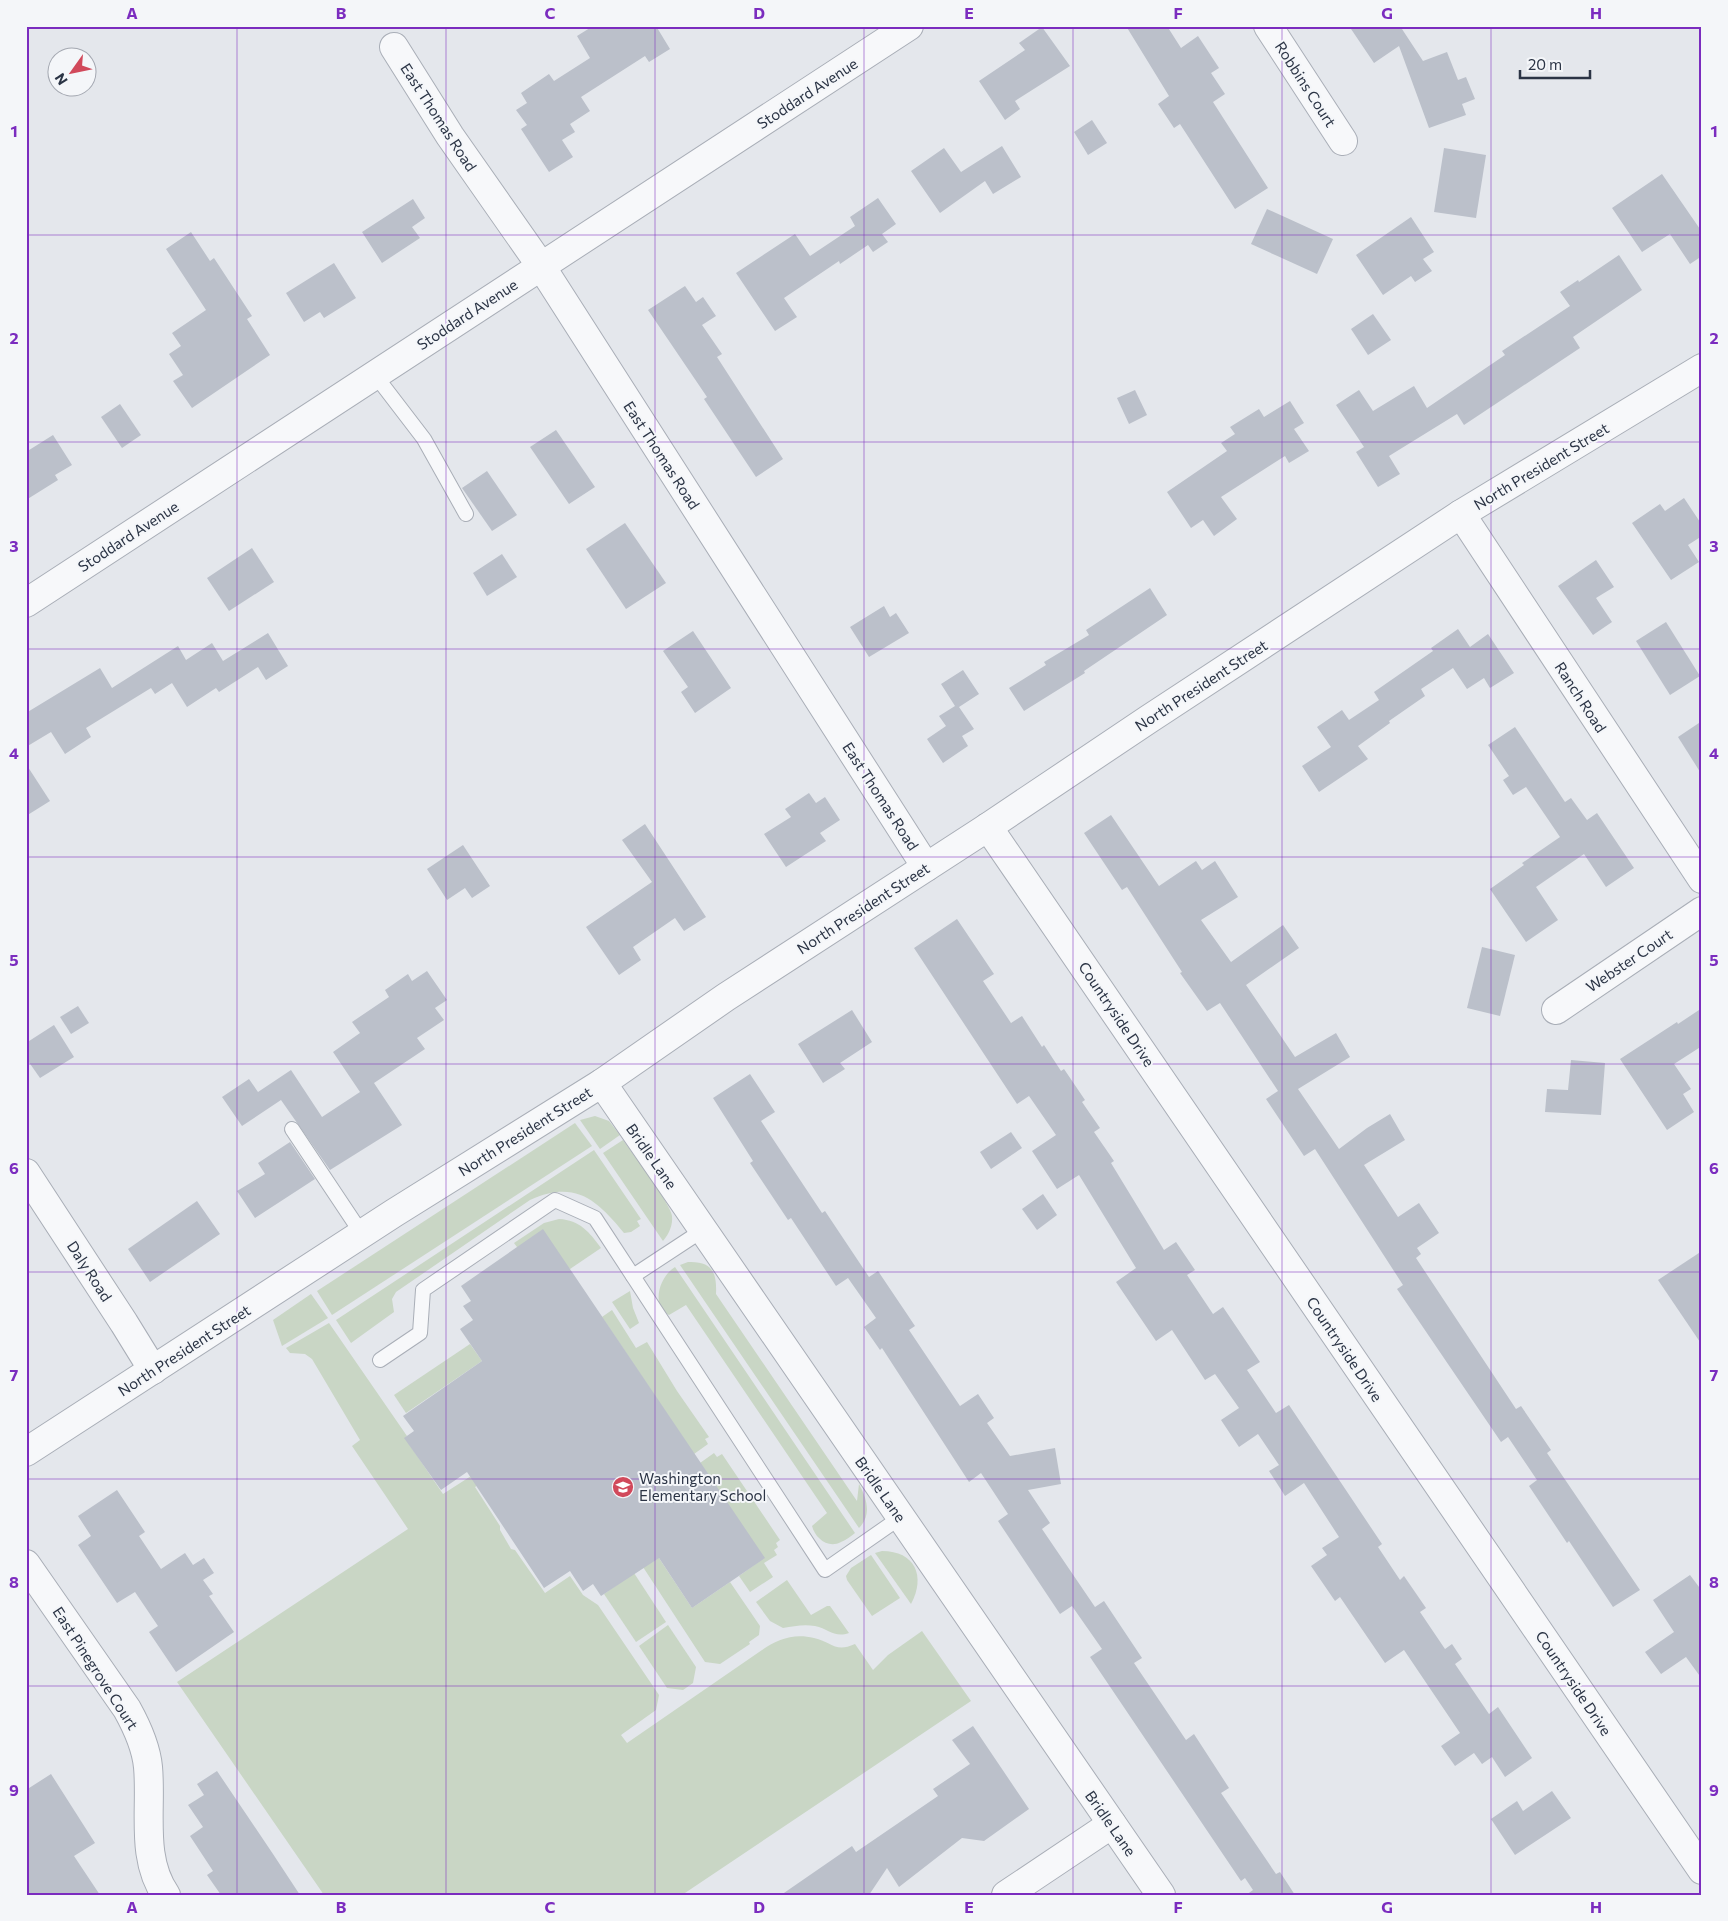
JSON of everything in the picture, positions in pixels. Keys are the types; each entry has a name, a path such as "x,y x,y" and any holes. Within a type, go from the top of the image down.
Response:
{"street":[{"name":"Stoddard Avenue","path":"26,602 908,26"},
{"name":"Robbins Court","path":"1268,26 1343,141"},
{"name":"East Thomas Road","path":"394,47 450,136 541,266 926,867"},
{"name":"North President Street","path":"26,1452 362,1234 602,1083 726,997 988,827 1461,514 1702,368"},
{"name":"Ranch Road","path":"1461,514 1702,879"},
{"name":"Countryside Drive","path":"988,827 1702,1870"},
{"name":"Webster Court","path":"1556,1010 1702,911"},
{"name":"Bridle Lane","path":"602,1083 1161,1895"},
{"name":"Daly Road","path":"26,1173 153,1370"},
{"name":"East Pinegrove Court","path":"26,1564 127,1709 136,1726 143,1744 148,1766 151,1853 157,1877 166,1895"},
{"path":"1006,1895 1112,1824"}],"lane":[{"path":"375,374 424,439 466,514"},
{"path":"292,1129 362,1234"},
{"path":"380,1360 420,1332 423,1290 555,1200 595,1218 825,1570 901,1517"},
{"path":"633,1276 703,1230"}],"green space":[{"path":"595,1116 609,1121 620,1135 600,1149 580,1120"},
{"path":"575,1123 592,1146 332,1315 317,1291"},
{"path":"623,1140 670,1210 672,1216 671,1226 663,1241 603,1153"},
{"path":"594,1150 641,1219 637,1221 640,1226 631,1232 624,1233 594,1202 572,1193 546,1194 530,1200 396,1292 392,1299 394,1312 351,1343 336,1320"},
{"path":"559,1219 578,1224 588,1232 601,1248 570,1269 517,1247 514,1243 544,1223"},
{"path":"688,1262 703,1263 711,1269 714,1274 716,1294 857,1501 859,1484 866,1501 867,1512 866,1518 859,1528 680,1265"},
{"path":"675,1267 855,1533 847,1539 831,1544 823,1541 816,1535 812,1526 827,1513 686,1305 669,1315 663,1310 660,1305 659,1291 665,1277"},
{"path":"630,1291 633,1308 639,1323 630,1329 612,1302"},
{"path":"311,1294 328,1318 282,1346 273,1320"},
{"path":"612,1310 636,1348 647,1342 677,1391 709,1437 705,1439 708,1444 694,1454 602,1317"},
{"path":"329,1323 407,1436 405,1438 443,1494 532,1437 537,1445 475,1487 500,1526 500,1530 511,1549 515,1550 545,1593 570,1576 583,1595 598,1605 659,1695 656,1710 621,1735 627,1743 768,1646 786,1638 800,1636 814,1638 838,1647 855,1644 873,1670 888,1655 922,1631 971,1701 682,1895 324,1895 177,1682 408,1529 352,1446 360,1440 312,1359 305,1354 290,1353 286,1348"},
{"path":"470,1344 482,1361 406,1413 394,1395"},
{"path":"714,1453 717,1457 722,1454 780,1540 776,1543 778,1547 774,1550 777,1555 764,1563 773,1577 750,1592 739,1576 764,1558 700,1463"},
{"path":"643,1534 692,1608 730,1582 760,1626 759,1635 749,1642 750,1644 720,1664 705,1662 628,1544"},
{"path":"882,1551 903,1555 910,1560 914,1567 917,1575 917,1584 911,1604 875,1553"},
{"path":"871,1555 900,1598 872,1616 846,1576 851,1568"},
{"path":"634,1573 666,1622 636,1642 604,1594"},
{"path":"787,1580 811,1615 830,1606 849,1633 835,1634 811,1625 783,1628 770,1621 756,1602"},
{"path":"668,1625 696,1667 693,1683 683,1690 667,1688 639,1646"}],"building":[{"path":"593,26 656,26 670,49 649,62 645,56 581,97 590,111 570,124 575,132 562,140 573,157 549,172 521,129 527,125 516,110 527,103 521,93 549,74 554,81 590,58 577,36"},
{"path":"1126,26 1167,26 1181,48 1198,36 1219,68 1211,73 1225,94 1213,102 1268,188 1235,209 1180,124 1174,128 1158,104 1169,96"},
{"path":"1349,26 1400,26 1423,61 1447,52 1458,80 1466,77 1475,99 1462,104 1466,115 1429,128 1399,46 1374,63"},
{"path":"1042,27 1070,66 1015,101 1020,109 1005,120 979,81 1025,50 1019,43"},
{"path":"1092,120 1107,143 1088,155 1074,132"},
{"path":"1002,146 1021,177 993,194 985,181 940,213 911,171 944,148 961,172"},
{"path":"1444,148 1486,155 1476,218 1434,212"},
{"path":"1662,174 1702,232 1702,256 1690,264 1670,234 1642,252 1612,208"},
{"path":"878,198 896,224 882,234 888,242 873,252 868,245 840,264 839,261 784,298 797,317 775,331 736,273 795,234 810,256 855,226 850,217"},
{"path":"413,199 425,218 412,227 420,238 382,263 362,232"},
{"path":"1267,209 1333,239 1317,274 1251,244"},
{"path":"1411,217 1434,252 1423,259 1432,271 1415,282 1411,276 1383,295 1356,255"},
{"path":"191,232 210,261 214,258 252,316 247,319 270,355 192,408 173,381 183,375 169,354 181,346 172,333 206,310 166,249"},
{"path":"1619,255 1642,290 1573,337 1580,348 1464,425 1457,414 1389,456 1400,474 1378,487 1356,452 1364,447 1336,405 1359,390 1373,411 1414,386 1427,408 1505,355 1502,351 1570,306 1560,292 1578,280 1579,282"},
{"path":"334,263 356,298 324,318 320,312 304,322 286,293"},
{"path":"685,286 696,302 703,297 716,316 702,325 722,354 717,357 783,459 756,477 704,399 707,397 648,310"},
{"path":"1373,314 1391,340 1368,355 1351,329"},
{"path":"1135,390 1147,415 1129,424 1117,398"},
{"path":"1290,401 1304,423 1294,429 1309,451 1289,463 1285,456 1221,497 1237,519 1214,536 1203,520 1191,528 1167,492 1227,451 1221,443 1235,434 1230,427 1259,409 1264,417"},
{"path":"120,404 141,435 122,448 101,417"},
{"path":"556,430 595,487 569,504 530,447"},
{"path":"53,435 72,465 55,475 58,480 26,500 26,452"},
{"path":"487,471 517,515 492,531 462,488"},
{"path":"1684,498 1702,525 1702,536 1688,545 1699,562 1671,580 1632,523 1660,504 1665,511"},
{"path":"625,523 666,583 626,609 586,549"},
{"path":"252,548 274,582 229,611 207,578"},
{"path":"502,554 517,577 487,596 473,573"},
{"path":"1596,560 1614,587 1596,598 1612,622 1593,635 1558,586"},
{"path":"1150,588 1167,615 1084,671 1085,673 1024,711 1009,688 1046,665 1044,662 1089,635 1086,630"},
{"path":"884,606 890,617 896,613 909,633 869,657 850,627"},
{"path":"1666,622 1700,676 1670,695 1636,641"},
{"path":"1458,629 1470,647 1488,634 1514,673 1490,688 1484,678 1467,689 1453,668 1421,689 1425,696 1358,746 1368,759 1319,792 1302,766 1331,747 1317,727 1342,710 1349,720 1379,700 1374,692 1433,651 1431,648"},
{"path":"693,631 731,688 695,713 681,692 688,687 663,651"},
{"path":"268,633 288,666 266,680 258,667 219,692 216,688 187,707 172,683 155,694 151,688 86,728 91,737 65,754 51,732 26,747 26,713 100,668 112,688 178,646 186,660 212,643 223,661"},
{"path":"963,670 979,694 959,707 974,729 962,736 968,746 943,763 927,739 946,726 939,716 955,706 941,684"},
{"path":"1702,721 1702,775 1678,737"},
{"path":"1515,727 1565,802 1571,798 1587,820 1597,813 1634,868 1606,887 1584,854 1536,887 1558,920 1526,942 1490,889 1524,865 1522,863 1560,837 1526,787 1513,795 1503,780 1509,776 1488,745"},
{"path":"26,764 50,801 26,816"},
{"path":"809,793 816,803 825,797 840,820 820,833 826,841 786,867 764,834 791,817 785,809"},
{"path":"1111,815 1159,886 1196,861 1202,870 1215,861 1238,897 1201,920 1231,962 1283,925 1299,948 1246,985 1295,1057 1336,1033 1350,1057 1298,1089 1339,1149 1390,1114 1405,1140 1364,1165 1398,1217 1419,1203 1439,1233 1417,1248 1421,1254 1416,1258 1516,1409 1521,1406 1551,1450 1547,1453 1640,1590 1613,1607 1569,1541 1567,1543 1529,1486 1537,1480 1508,1437 1501,1442 1397,1289 1403,1285 1315,1149 1304,1156 1266,1099 1278,1091 1220,1003 1207,1011 1180,973 1182,972 1127,887 1122,890 1084,833"},
{"path":"645,824 706,917 684,931 675,918 633,947 641,960 619,975 586,927 652,882 622,840"},
{"path":"463,845 490,886 472,898 465,888 447,900 427,869"},
{"path":"957,919 994,974 983,981 1011,1023 1022,1016 1042,1047 1044,1045 1061,1071 1064,1069 1085,1100 1082,1102 1100,1128 1094,1132 1114,1161 1111,1163 1164,1250 1176,1242 1195,1270 1187,1275 1213,1314 1223,1307 1260,1362 1247,1370 1276,1413 1289,1405 1382,1544 1378,1547 1400,1580 1404,1576 1426,1608 1420,1612 1445,1649 1452,1644 1462,1659 1455,1664 1489,1714 1498,1707 1532,1758 1505,1777 1492,1757 1482,1764 1474,1753 1455,1766 1441,1746 1460,1733 1404,1650 1385,1663 1340,1597 1335,1601 1311,1566 1327,1555 1322,1548 1339,1537 1304,1483 1285,1496 1269,1471 1279,1465 1258,1434 1239,1447 1221,1420 1239,1408 1215,1374 1205,1380 1172,1330 1156,1341 1116,1282 1136,1268 1079,1175 1057,1189 1032,1151 1056,1135 1029,1096 1017,1104 914,948"},
{"path":"1482,947 1515,955 1500,1016 1467,1008"},
{"path":"427,971 447,1000 435,1008 444,1020 417,1038 425,1049 374,1083 402,1125 330,1170 281,1100 242,1126 222,1097 249,1079 258,1092 291,1070 322,1117 360,1092 333,1052 360,1033 352,1022 389,997 385,990 408,974 412,981"},
{"path":"78,1006 89,1023 71,1034 60,1017"},
{"path":"1702,1008 1702,1046 1674,1064 1691,1089 1683,1094 1694,1112 1667,1130 1620,1059"},
{"path":"852,1010 872,1042 840,1063 845,1069 823,1083 798,1044"},
{"path":"54,1025 74,1057 40,1078 26,1058 26,1043"},
{"path":"1571,1060 1605,1063 1601,1115 1545,1112 1547,1089 1568,1090"},
{"path":"750,1074 775,1112 761,1121 822,1213 825,1211 869,1277 878,1271 915,1326 909,1330 960,1406 978,1394 994,1418 987,1423 1010,1456 1055,1448 1061,1484 1028,1490 1050,1523 1042,1529 1095,1607 1104,1601 1142,1658 1134,1663 1186,1740 1194,1734 1229,1788 1221,1793 1276,1874 1280,1872 1295,1895 1246,1895 1253,1890 1245,1878 1241,1881 1090,1657 1102,1649 1072,1606 1060,1614 998,1521 1008,1514 981,1473 969,1482 882,1348 880,1350 864,1327 876,1318 848,1278 836,1286 791,1218 788,1220 750,1163 753,1161 713,1098"},
{"path":"1011,1132 1022,1148 991,1169 980,1152"},
{"path":"290,1142 315,1179 255,1218 237,1191 265,1174 258,1163"},
{"path":"1043,1194 1057,1215 1037,1230 1022,1209"},
{"path":"197,1201 220,1234 150,1282 128,1249"},
{"path":"543,1229 765,1558 692,1608 659,1558 601,1596 593,1584 583,1591 570,1571 544,1588 467,1472 441,1490 404,1438 414,1431 403,1416 482,1361 460,1329 473,1320 463,1306 471,1301 461,1286"},
{"path":"1702,1251 1702,1345 1658,1280"},
{"path":"117,1490 145,1532 139,1536 161,1569 185,1553 193,1565 204,1558 214,1573 203,1580 213,1594 209,1596 234,1632 176,1672 149,1632 158,1626 135,1592 117,1603 78,1545 91,1536 78,1516"},
{"path":"1690,1575 1702,1591 1702,1679 1686,1657 1661,1674 1645,1652 1674,1632 1653,1600"},
{"path":"973,1726 1029,1809 984,1841 962,1838 899,1887 887,1868 869,1895 781,1895 852,1846 856,1852 938,1796 933,1789 970,1764 952,1740"},
{"path":"217,1771 300,1895 221,1895 207,1875 213,1871 190,1836 203,1827 188,1805 204,1795 197,1784"},
{"path":"51,1774 95,1843 74,1856 100,1895 26,1895 26,1790"},
{"path":"1552,1791 1571,1818 1515,1855 1491,1819 1517,1801 1523,1811"}],"place":[{"name":"Washington Elementary School","path":"623,1487"}]}
